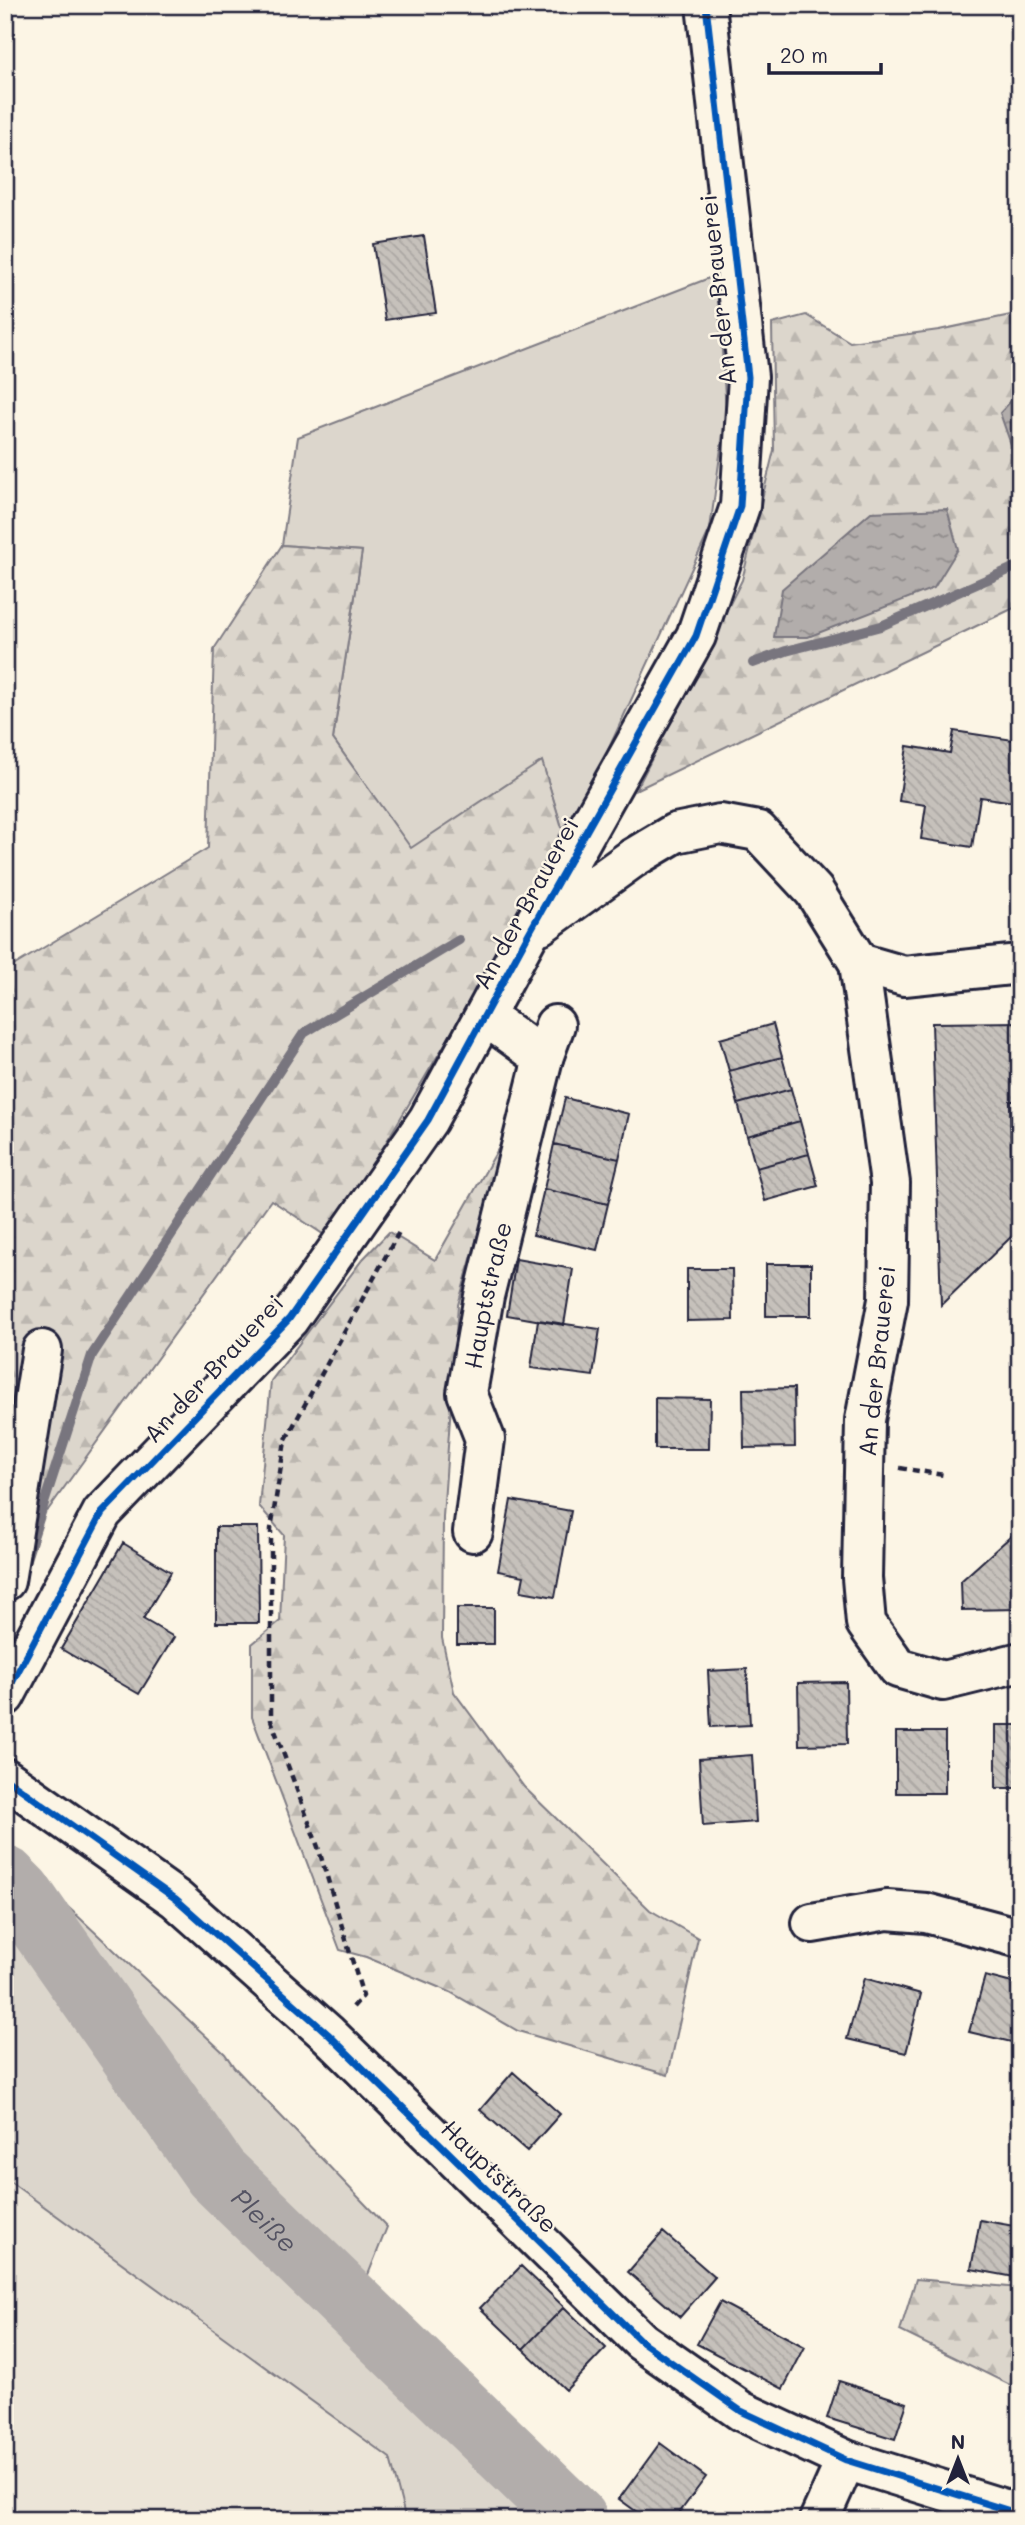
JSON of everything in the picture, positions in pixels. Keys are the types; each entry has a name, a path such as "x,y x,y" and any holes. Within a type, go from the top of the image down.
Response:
{"street":[{"name":"An der Brauerei","path":"5,1696 102,1513 289,1319 428,1120 529,933 696,636 740,506 748,377 706,5"},
{"name":"An der Brauerei","path":"529,933 634,858 675,833 719,824 758,831 814,891 859,962 890,1183 888,1300 865,1420 862,1577 866,1623 898,1668 943,1681 1020,1662"},
{"path":"859,962 904,976 1020,964"},
{"name":"Hauptstraße","path":"473,1532 485,1439 467,1392 484,1296 549,1042 485,1016"},
{"path":"5,1581 42,1350"},
{"name":"Hauptstraße","path":"5,1778 176,1899 328,2034 641,2341 741,2411 846,2460 1020,2514"},
{"path":"812,1923 887,1910 926,1913 1020,1938"},
{"path":"819,2520 846,2460"}],"path":[{"path":"328,2034 363,1996 318,1847 271,1720 271,1529 285,1441 404,1224 393,1170"}],"shaded area":[{"path":"5,2178 390,2458 406,2520 5,2520"}],"green space":[{"path":"717,275 726,411 710,529 566,841 542,762 411,849 333,739 362,551 282,545 298,437"},
{"path":"1020,313 1020,605 636,790 742,580 774,450 772,324 806,315 850,342 939,330"},
{"path":"282,545 362,551 333,739 411,848 542,761 566,841 329,1238 271,1200 48,1510 5,1531 5,971 208,848 214,649"},
{"path":"506,1135 458,1305 443,1517 442,1638 454,1692 524,1787 650,1910 698,1938 668,2075 518,2031 450,1992 366,1957 340,1950 252,1717 252,1644 280,1621 284,1535 259,1506 271,1381 362,1260 389,1232 435,1260"},
{"path":"5,1848 225,2054 234,2067 387,2227 360,2295 571,2520 406,2520 390,2458 5,2178"},
{"path":"916,2279 1020,2288 1020,2390 900,2331"}],"water":[{"path":"1020,391 1020,491 1015,456 1000,413"},
{"path":"947,509 958,549 934,588 808,637 774,637 782,589 871,512"}],"building":[{"path":"424,236 436,313 385,320 373,244"},
{"path":"954,731 1020,741 1020,803 980,797 972,847 921,839 926,805 899,801 907,746 950,753"},
{"path":"1020,1022 1020,1101 1010,1101 1013,1235 941,1305 932,1023"},
{"path":"773,1024 782,1057 729,1071 720,1039"},
{"path":"782,1057 791,1089 738,1104 729,1071"},
{"path":"791,1089 800,1121 747,1136 738,1104"},
{"path":"565,1098 629,1114 619,1159 554,1144"},
{"path":"800,1121 809,1154 756,1168 747,1136"},
{"path":"554,1144 619,1159 608,1204 544,1189"},
{"path":"809,1154 818,1186 765,1201 756,1168"},
{"path":"544,1189 608,1204 597,1250 533,1235"},
{"path":"516,1259 573,1269 564,1325 507,1315"},
{"path":"766,1264 811,1264 811,1316 766,1316"},
{"path":"687,1269 732,1269 733,1320 687,1321"},
{"path":"538,1320 600,1329 593,1376 531,1368"},
{"path":"794,1388 795,1447 744,1448 743,1389"},
{"path":"655,1398 710,1399 709,1449 655,1449"},
{"path":"511,1500 571,1511 555,1597 521,1591 524,1576 498,1571"},
{"path":"216,1527 258,1527 259,1623 216,1623"},
{"path":"1019,1529 1020,1609 962,1610 961,1581"},
{"path":"123,1543 171,1572 143,1619 174,1637 139,1694 61,1649"},
{"path":"457,1608 494,1608 494,1644 457,1644"},
{"path":"747,1669 750,1725 711,1727 708,1671"},
{"path":"846,1682 847,1744 799,1745 798,1683"},
{"path":"996,1725 1020,1725 1020,1788 996,1788"},
{"path":"896,1732 945,1732 945,1793 896,1793"},
{"path":"752,1755 756,1822 703,1826 699,1759"},
{"path":"985,1976 1020,1985 1020,2044 969,2032"},
{"path":"864,1978 921,1994 906,2053 847,2039"},
{"path":"513,2072 560,2114 527,2151 480,2110"},
{"path":"980,2220 1020,2227 1020,2278 971,2269"},
{"path":"663,2232 715,2277 680,2317 628,2272"},
{"path":"521,2266 564,2307 523,2349 480,2308"},
{"path":"720,2302 805,2347 783,2389 697,2344"},
{"path":"564,2307 606,2348 566,2390 523,2349"},
{"path":"839,2381 907,2403 895,2439 827,2418"},
{"path":"660,2443 706,2477 674,2520 648,2520 619,2499"}],"waterway":[{"path":"753,663 786,651 881,626 1020,565"},
{"path":"26,1559 92,1355 304,1033 459,940"},
{"name":"Pleiße","path":"5,1879 19,1893 216,2173 575,2520"}],"cycle path":[{"path":"5,1696 102,1513 289,1319 428,1120 529,933 696,636 740,506 748,377 706,5"},
{"path":"5,1778 176,1899 328,2034 641,2341 741,2411 846,2460 1020,2514"}]}
